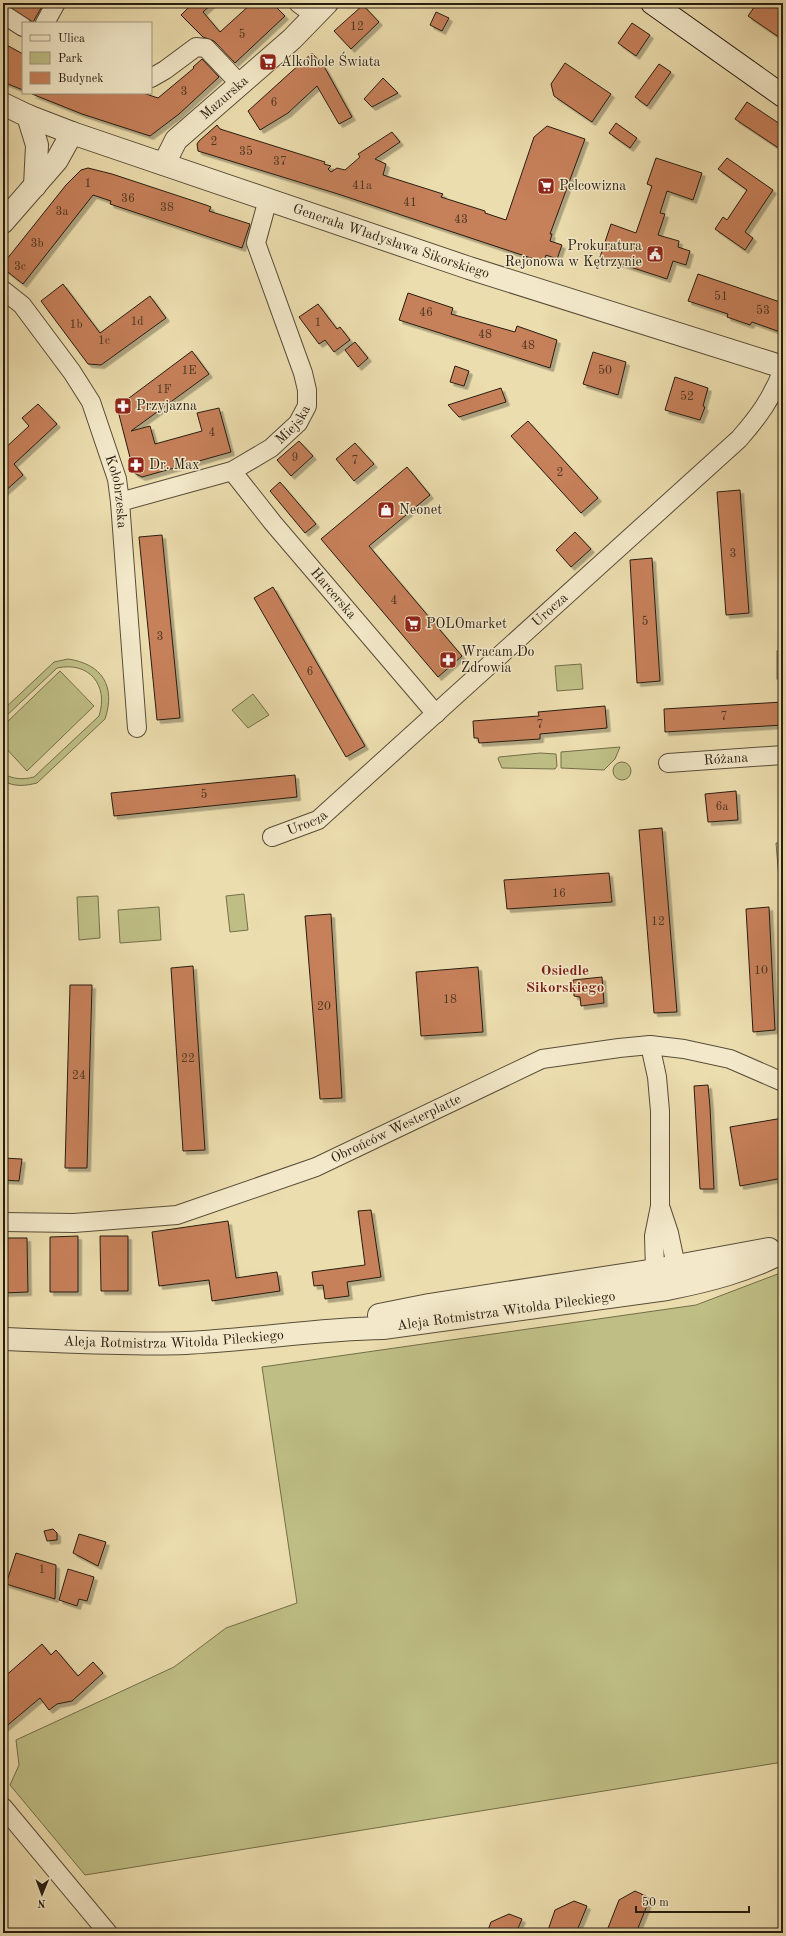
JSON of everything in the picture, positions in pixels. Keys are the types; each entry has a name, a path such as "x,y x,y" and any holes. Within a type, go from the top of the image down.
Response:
{"street":[{"path":"46,22 56,3"},
{"path":"652,3 783,96"},
{"name":"Mazurska","path":"164,164 176,140 292,39 313,7"},
{"path":"3,14 22,26"},
{"path":"152,77 165,70 196,47 206,48 240,84"},
{"name":"Generała Władysława Sikorskiego","path":"3,104 28,116 72,133 480,272 783,369"},
{"path":"28,116 37,145 35,186"},
{"path":"3,222 57,160 72,133"},
{"name":"Miejska","path":"120,502 232,471 271,448 298,423 307,406 307,390 303,373 256,243 268,199"},
{"name":"Kołobrzeska","path":"3,290 22,305 72,372 91,402 104,436 117,479 120,502 137,728"},
{"name":"Urocza","path":"272,837 318,820 739,439 760,416 773,395 783,369"},
{"name":"Harcerska","path":"232,471 272,523 436,714"},
{"name":"Różana","path":"668,763 783,755"},
{"path":"650,1045 657,1077 660,1111 660,1206 654,1236 655,1270 667,1289"},
{"name":"Obrońców Westerplatte","path":"3,1222 74,1223 177,1214 316,1167 542,1059 650,1045 708,1053 751,1067 783,1082"},
{"path":"660,1206 669,1233 676,1266 667,1289"},
{"name":"Aleja Rotmistrza Witolda Pileckiego","path":"344,1328 381,1315 430,1305 655,1270 761,1250 783,1248"},
{"name":"Aleja Rotmistrza Witolda Pileckiego","path":"3,1339 125,1344 186,1343 264,1338 344,1328 383,1328 667,1289 705,1281 766,1261 783,1252"},
{"path":"3,1807 108,1933"}],"green space":[{"path":"777,651 783,651 783,679 777,679"},
{"path":"68,659 90,666 98,671 103,678 109,696 105,719 37,783 20,785 3,781 3,774 18,778 34,777 99,716 101,694 99,685 87,672 78,668 68,667 57,668 3,719 3,710 54,662"},
{"path":"581,664 583,689 557,691 555,666"},
{"path":"60,671 94,706 27,771 3,745 3,726"},
{"path":"253,694 269,715 248,728 232,710"},
{"path":"620,747 615,759 604,770 561,768 561,752"},
{"path":"540,753 556,754 557,766 555,769 502,768 498,759 499,757"},
{"path":"622,762 628,765 631,771 628,777 622,780 616,777 613,771 616,765"},
{"path":"776,843 783,843 783,879 779,879"},
{"path":"244,894 248,930 230,932 226,896"},
{"path":"98,896 100,938 79,940 77,897"},
{"path":"159,907 161,940 120,943 118,910"},
{"path":"783,1272 783,1762 85,1875 10,1785 19,1765 16,1740 174,1667 226,1628 297,1603 262,1367 696,1305"}],"building":[{"path":"3,3 44,3 33,22"},
{"path":"193,3 213,3 203,12 220,32 252,3 272,3 285,16 235,63 214,41 203,37 181,15"},
{"path":"757,3 777,3 783,7 783,40 748,16"},
{"path":"363,5 379,22 351,49 334,31"},
{"path":"436,12 449,18 442,31 430,25"},
{"path":"632,23 650,35 636,56 618,43"},
{"path":"3,43 22,53 22,90 3,82"},
{"path":"312,53 325,68 352,117 339,124 317,86 288,113 260,130 248,111"},
{"path":"202,59 219,77 179,114 150,136 82,114 32,94 146,94 158,98 194,68 193,67"},
{"path":"565,63 611,94 592,122 554,96 551,84"},
{"path":"659,64 671,72 647,106 635,97"},
{"path":"383,78 398,93 372,107 364,99"},
{"path":"747,102 783,126 783,151 735,119"},
{"path":"616,123 637,138 630,148 609,133"},
{"path":"217,125 220,129 325,162 324,164 331,166 328,169 331,172 337,168 345,170 360,157 358,154 392,132 400,142 375,159 386,164 383,175 443,194 441,197 485,211 485,213 506,220 534,137 547,126 585,139 550,234 552,234 550,241 562,245 557,259 546,255 543,262 338,194 198,151 197,144 199,141"},
{"path":"656,158 702,173 693,200 667,191 660,213 665,214 658,235 679,241 678,247 690,251 686,265 673,261 667,279 600,257 611,224 636,233 652,186 647,184"},
{"path":"727,158 773,190 745,232 753,238 745,250 715,229 723,217 727,220 747,190 718,169"},
{"path":"88,168 112,174 206,205 211,207 209,211 250,224 242,248 110,204 111,201 93,195 23,284 4,269 3,264 66,185 81,170"},
{"path":"698,274 783,303 783,333 752,322 750,325 727,317 728,314 688,301"},
{"path":"63,284 100,333 150,296 166,318 101,365 88,364 41,301"},
{"path":"408,293 453,308 451,314 515,332 517,326 557,340 550,368 399,320"},
{"path":"318,304 337,329 340,327 350,340 334,352 325,340 319,344 299,317"},
{"path":"355,342 368,358 358,367 345,350"},
{"path":"192,351 209,374 131,431 150,426 155,444 202,431 197,413 219,408 231,452 142,477 134,473 117,407"},
{"path":"593,352 626,362 618,395 583,384"},
{"path":"455,366 469,371 464,386 450,382"},
{"path":"675,377 708,388 703,406 705,407 700,420 665,410"},
{"path":"501,388 506,402 459,417 448,405"},
{"path":"38,404 57,424 14,464 23,475 3,493 3,450 29,426 22,418"},
{"path":"528,421 598,498 581,513 511,436"},
{"path":"299,441 313,456 291,476 277,460"},
{"path":"355,443 374,464 354,481 336,459"},
{"path":"407,467 430,495 369,546 462,656 438,677 321,539"},
{"path":"280,482 316,524 305,533 270,491"},
{"path":"740,490 749,613 726,615 717,492"},
{"path":"575,532 591,549 571,567 556,550"},
{"path":"162,535 180,718 157,720 139,537"},
{"path":"652,558 660,681 637,683 630,560"},
{"path":"273,587 365,746 346,757 254,598"},
{"path":"783,702 783,725 665,732 664,709"},
{"path":"605,706 607,728 540,734 540,739 479,743 478,738 474,738 473,721 539,716 538,712"},
{"path":"295,775 297,797 114,816 111,793"},
{"path":"736,791 738,820 708,822 705,794"},
{"path":"662,828 677,1012 654,1013 639,830"},
{"path":"609,873 612,902 507,909 504,880"},
{"path":"769,907 775,1030 753,1032 746,909"},
{"path":"331,914 342,1098 320,1099 305,916"},
{"path":"193,966 205,1150 183,1151 171,968"},
{"path":"478,967 483,1032 421,1036 416,972"},
{"path":"602,977 604,1003 581,1006 580,997 574,996 573,980"},
{"path":"70,985 92,985 87,1168 65,1168"},
{"path":"708,1085 714,1189 700,1189 694,1086"},
{"path":"783,1118 783,1178 740,1186 730,1127"},
{"path":"3,1158 22,1159 19,1181 3,1180"},
{"path":"371,1210 381,1277 347,1282 349,1296 325,1299 323,1285 314,1286 312,1272 365,1265 358,1211"},
{"path":"228,1221 236,1278 277,1272 280,1291 212,1301 209,1280 159,1286 152,1232"},
{"path":"78,1236 78,1292 50,1292 50,1237"},
{"path":"100,1236 128,1236 128,1291 101,1291"},
{"path":"3,1238 27,1238 28,1292 3,1293"},
{"path":"53,1529 57,1533 57,1540 47,1541 44,1531"},
{"path":"79,1534 106,1542 98,1566 73,1553"},
{"path":"16,1553 56,1565 55,1599 6,1584"},
{"path":"68,1569 94,1577 87,1601 79,1599 77,1606 59,1600"},
{"path":"42,1644 51,1655 56,1650 78,1676 93,1662 103,1673 72,1701 57,1704 49,1710 40,1698 3,1729 3,1678"},
{"path":"635,1891 650,1898 636,1933 606,1933 619,1900"},
{"path":"574,1901 587,1906 576,1933 547,1933 555,1910"},
{"path":"509,1914 522,1919 516,1933 487,1933 491,1922"}],"place":[{"name":"Alkohole Świata","path":"268,62"},
{"name":"Pelcowizna","path":"546,186"},
{"name":"Prokuratura Rejonowa w Kętrzynie","path":"655,254"},
{"name":"Przyjazna","path":"123,406"},
{"name":"Dr. Max","path":"136,465"},
{"name":"Neonet","path":"386,510"},
{"name":"POLOmarket","path":"413,624"},
{"name":"Wracam Do Zdrowia","path":"448,660"}],"district":[{"name":"Osiedle Sikorskiego","path":"565,980"}]}
